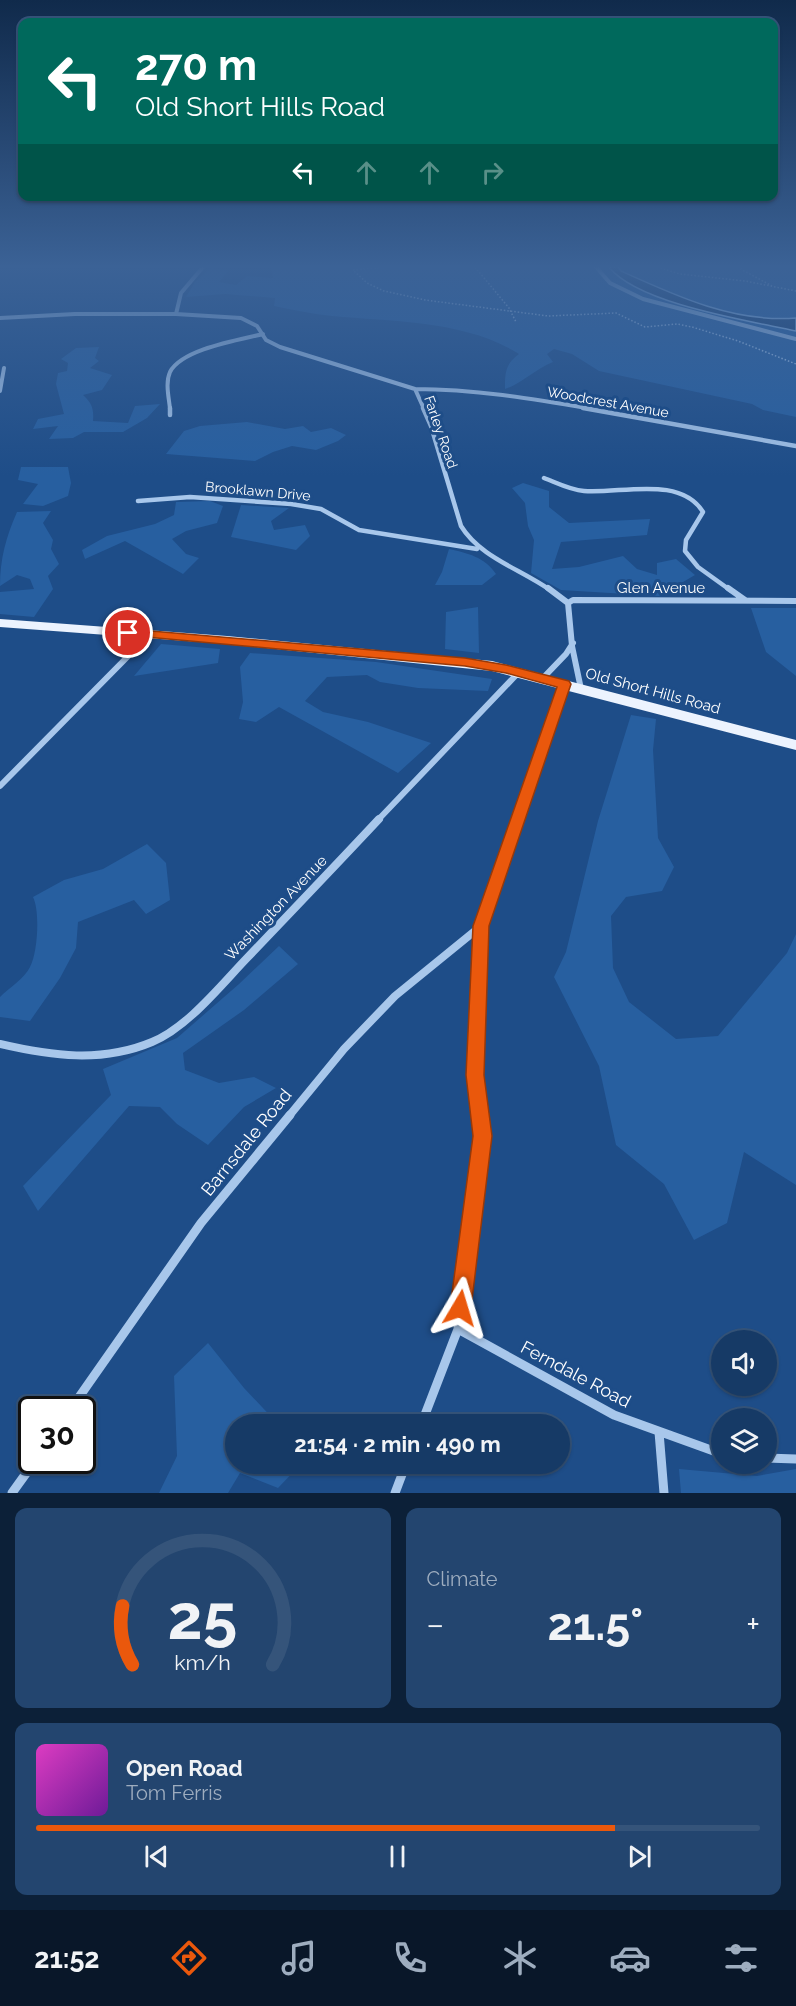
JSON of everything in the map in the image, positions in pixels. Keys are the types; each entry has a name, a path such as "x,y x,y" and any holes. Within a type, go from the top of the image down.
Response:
{"main road":[{"name":"Old Short Hills Road","path":"0,623 465,662 543,678 796,745"}],"street":[{"path":"170,415 170,373 176,365 196,353 249,337"},
{"name":"Farley Road","path":"265,337 280,347 415,389 431,426 461,526 467,538 477,549"},
{"path":"0,391 4,368"},
{"name":"Woodcrest Avenue","path":"415,389 450,389 523,397 796,446"},
{"path":"544,478 581,491 662,489 698,502 703,512 684,544 685,553 702,570 746,600"},
{"name":"Brooklawn Drive","path":"138,501 190,497 299,505 321,509 359,530 477,549"},
{"path":"477,549 517,568 568,603 567,613 575,667 582,689"},
{"name":"Glen Avenue","path":"568,603 580,599 796,601"},
{"path":"0,786 150,634"},
{"path":"543,678 566,654 573,643"},
{"name":"Washington Avenue","path":"0,1044 43,1055 107,1056 154,1041 204,1003 519,672"},
{"path":"425,1414 458,1329 483,1136 475,1075 481,926 565,684"},
{"name":"Barnsdale Road","path":"80,1396 201,1223 344,1049 395,996 481,926"},
{"name":"Ferndale Road","path":"458,1329 614,1415 711,1450"},
{"path":"659,1432 664,1493"},
{"path":"777,1458 796,1459"},
{"path":"12,1493 26,1474"},
{"path":"395,1493 402,1474"}],"path":[{"path":"723,337 796,364"}],"shaded area":[{"path":"481,337 796,337 796,417 763,410 752,404 599,371 572,354 554,349 547,354 553,362 505,389 507,369 511,361 519,354"},
{"path":"99,347 95,358 99,361 90,368 112,375 102,390 83,395 92,406 93,421 128,423 135,406 160,404 147,418 123,432 84,432 73,438 49,439 58,426 33,429 38,419 64,414 56,384 58,373 67,371 68,363 61,359 76,348"},
{"path":"247,422 285,429 303,426 311,432 331,428 346,435 316,450 292,446 255,461 166,454 184,431 200,426"},
{"path":"21,467 68,467 71,483 68,496 43,506 23,504 38,484 18,480"},
{"path":"523,483 549,491 549,507 569,523 650,519 647,535 561,542 552,569 579,567 623,556 637,569 657,575 657,563 676,559 695,575 659,596 561,590 531,573 534,540 528,526 525,503 512,488"},
{"path":"210,501 223,506 217,523 186,531 172,539 186,554 199,558 183,574 125,541 85,559 82,550 107,536 155,524 174,515 176,502"},
{"path":"241,505 289,508 271,521 274,530 305,525 310,536 296,550 231,537"},
{"path":"51,511 43,523 53,540 51,549 59,564 48,576 53,589 34,617 0,614 0,592 34,589 30,579 17,575 0,586 4,548 17,512"},
{"path":"449,549 469,554 487,563 496,574 482,585 435,585 442,572"},
{"path":"478,607 479,653 445,649 446,612"},
{"path":"751,608 796,608 796,676 766,652"},
{"path":"161,644 220,649 218,663 134,676"},
{"path":"250,653 376,662 492,679 488,691 418,688 380,682 367,675 327,677 305,701 323,712 368,722 431,743 398,773 279,707 256,722 239,719 243,702 240,667"},
{"path":"631,715 656,719 653,750 658,838 674,867 662,891 626,897 611,916 613,968 629,1002 676,1039 718,1036 787,953 796,934 796,1185 744,1152 727,1223 694,1240 664,1184 616,1145 599,1066 554,977 566,952 598,821"},
{"path":"147,844 166,863 170,900 146,914 134,900 78,922 76,948 60,978 30,1021 0,1017 0,997 24,975 33,960 37,912 33,897 64,880 103,869"},
{"path":"279,946 298,964 244,1010 183,1053 185,1070 219,1083 254,1077 276,1088 244,1107 208,1145 177,1124 160,1107 129,1106 38,1211 23,1186 111,1095 103,1069 177,1038"},
{"path":"208,1343 244,1388 269,1414 225,1414 225,1474 239,1474 228,1493 159,1493 177,1456 174,1376"},
{"path":"679,1469 711,1472 711,1474 757,1476 796,1469 796,1493 681,1493"},
{"path":"243,1474 291,1474 278,1488"}],"route":[{"path":"128,633 465,662 506,669 565,684 481,926 475,1075 483,1136 460,1308"}]}
